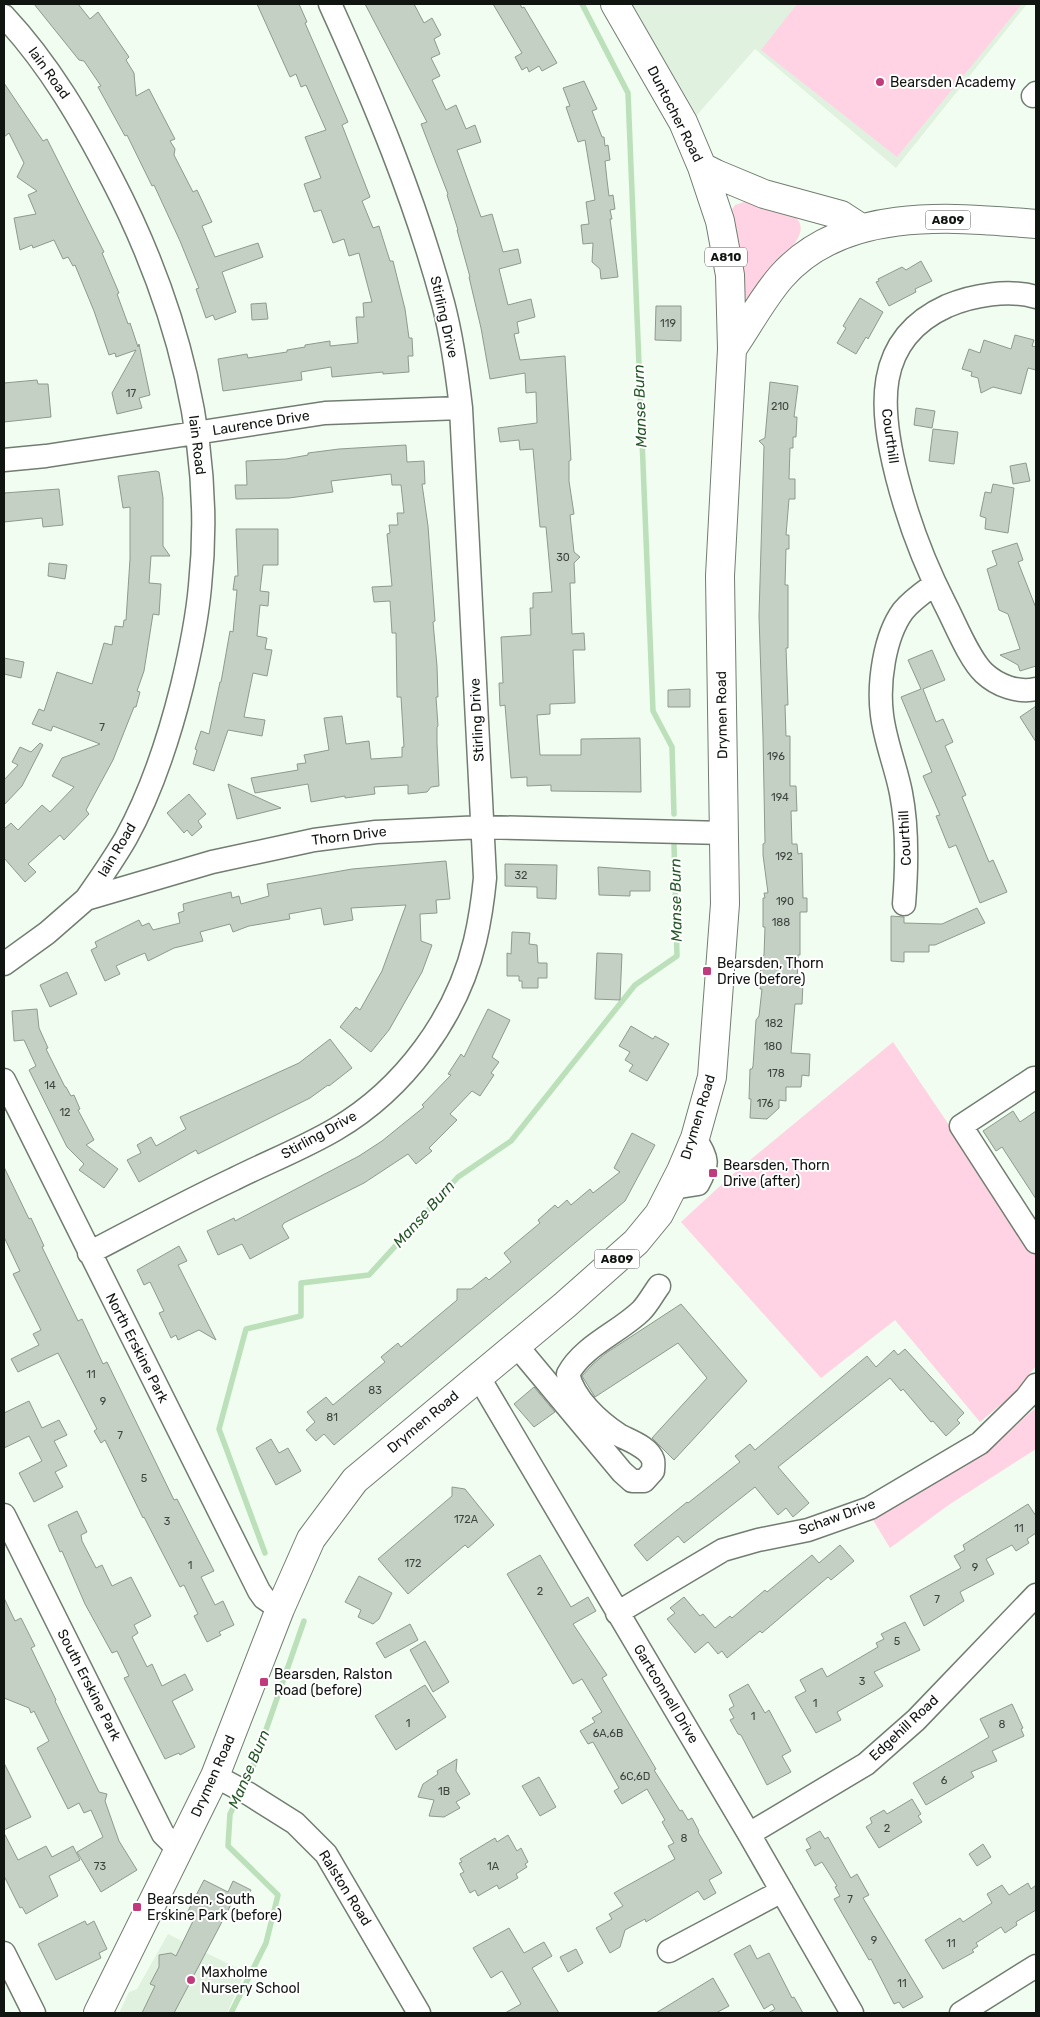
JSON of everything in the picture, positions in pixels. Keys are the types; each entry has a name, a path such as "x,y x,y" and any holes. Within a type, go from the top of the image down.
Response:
{"main road":[{"name":"Duntocher Road","path":"615,4 682,122 702,167 720,221 730,275 732,350"},
{"path":"702,167 764,194 841,215 861,228"},
{"name":"A809","path":"732,350 786,271 818,247 843,234 861,228 892,223 968,219 1036,224"},
{"name":"Drymen Road","path":"98,2013 180,1849 231,1784 280,1609 311,1539 354,1480 565,1305 636,1242 659,1214 673,1188 695,1138 712,1077 725,904 720,576 732,350"}],"street":[{"name":"Stirling Drive","path":"89,1253 337,1129 379,1098 400,1078 446,1014 464,976 475,942 485,878 461,408 456,368 444,304 428,250 383,125 330,4"},
{"name":"Iain Road","path":"4,16 37,55 68,99 126,204 167,305 181,351 197,433 202,482 203,531 200,586 192,642 167,740 142,805 126,839 86,899"},
{"name":"Courthill","path":"1036,297 1000,294 974,297 934,312 906,338 893,358 886,384 884,412 889,445 915,541 968,649 982,672 997,684 1014,689 1036,689"},
{"name":"Laurence Drive","path":"4,460 46,456 281,418 325,413 461,408"},
{"name":"Courthill","path":"904,904 907,866 905,818 901,792 882,715 881,676 889,642 902,612 914,599 935,584"},
{"name":"Thorn Drive","path":"4,964 47,933 86,899 212,862 314,840 376,832 483,828 724,833"},
{"path":"1034,1078 961,1126 1036,1242"},
{"name":"North Erskine Park","path":"4,1080 259,1591 264,1598 280,1609"},
{"path":"516,1345 622,1472 632,1481 644,1481 653,1471 652,1459 645,1449 618,1434 596,1417 583,1403 570,1383 568,1374 572,1365 641,1311 659,1286"},
{"name":"Gartconnell Drive","path":"478,1376 749,1834 852,2013"},
{"name":"Schaw Drive","path":"617,1612 723,1550 758,1540 808,1530 870,1508 980,1443 1026,1398 1036,1385"},
{"name":"South Erskine Park","path":"4,1515 163,1834 172,1844 180,1849"},
{"name":"Edgehill Road","path":"749,1834 866,1764 916,1720 1036,1595"},
{"name":"Ralston Road","path":"231,1784 295,1823 326,1854 419,2013"},
{"path":"669,1951 782,1891"},
{"path":"4,1953 34,2013"},
{"path":"961,2013 1034,1973"}],"shaded area":[{"name":"Bearsden Academy","path":"631,4 1027,4 896,168 755,49 697,115"},
{"name":"Bearsden Academy","path":"797,4 1022,4 897,157 761,50"},
{"path":"747,201 777,208 792,214 799,221 801,228 796,242 773,267 750,298 747,299 742,295 729,214 735,205"},
{"path":"893,1042 1036,1254 1036,1366 1012,1395 980,1422 895,1320 821,1378 681,1222 732,1175"},
{"path":"1036,1408 1036,1449 950,1504 890,1548 873,1520 995,1442"},
{"name":"Maxholme Nursery School","path":"168,1934 245,1972 227,2013 119,2013 129,1992 137,1989"}],"building":[{"path":"34,4 78,4 90,19 98,12 129,57 126,60 134,73 136,96 149,89 175,139 170,141 175,149 174,155 193,192 197,190 212,222 202,226 215,257 258,243 263,257 222,272 236,312 215,320 213,315 206,318 196,289 199,288 180,241 154,185 152,186 127,135 125,136 98,87 101,86 84,61 79,60"},
{"path":"257,4 299,4 307,22 305,23 348,122 342,125 370,197 362,201 373,228 379,226 390,261 393,261 405,309 409,338 412,338 413,356 408,356 409,372 383,374 383,372 332,377 331,367 301,372 302,380 223,391 218,359 247,354 248,358 287,352 287,350 305,347 305,345 330,341 330,346 358,343 356,317 364,317 363,303 372,302 359,253 349,256 344,239 333,243 321,210 314,212 304,184 321,178 305,137 326,130 306,85 301,87 296,74 290,77"},
{"path":"365,4 414,4 424,23 432,18 441,35 434,39 440,54 431,58 440,76 432,80 446,110 456,105 466,129 475,125 481,142 457,150 481,217 492,214 503,252 518,249 521,263 499,269 508,305 531,299 535,317 517,322 519,333 514,334 520,360 565,356 571,460 569,461 569,481 574,514 570,515 574,552 580,557 574,563 575,583 570,583 572,634 584,633 585,650 573,650 575,703 550,704 550,714 537,715 540,755 581,755 581,739 640,738 641,792 551,791 551,785 527,786 527,777 511,778 505,705 500,706 499,683 503,683 501,637 531,635 530,608 533,608 533,593 552,592 546,527 540,527 533,449 520,450 519,440 500,442 498,428 537,423 536,392 526,393 525,373 490,379 481,328 458,230 448,194 421,124 427,122"},
{"path":"493,4 520,4 522,8 524,7 557,63 542,71 539,66 529,72 527,67 522,70 515,57 522,53"},
{"path":"584,81 597,109 592,111 602,137 604,137 605,146 608,145 610,160 605,161 609,196 613,195 615,209 610,210 612,219 610,219 618,277 601,279 600,269 592,262 593,243 583,244 581,225 589,224 586,202 595,200 585,140 578,142 566,107 570,106 563,88"},
{"path":"4,83 43,141 47,139 104,252 102,253 119,293 117,294 128,324 130,323 138,347 139,344 150,395 139,398 142,408 117,414 112,393 136,350 116,357 115,353 109,355 94,311 75,265 73,266 68,257 63,259 54,240 33,248 32,245 20,250 14,218 36,214 28,195 37,191 17,177 24,163 9,133 4,137"},
{"path":"921,261 932,281 915,289 916,292 889,306 876,282 879,281 878,279 902,267 906,270"},
{"path":"860,298 883,312 868,339 866,337 856,354 837,343 846,328 843,326"},
{"path":"266,303 268,319 252,320 251,304"},
{"path":"656,306 681,306 681,341 655,340"},
{"path":"1015,335 1034,340 1032,346 1036,347 1036,370 1028,368 1021,394 993,387 981,393 978,378 971,376 972,372 962,369 969,349 980,353 984,340 1011,349"},
{"path":"37,380 38,384 48,384 51,417 4,422 4,383"},
{"path":"770,382 798,386 794,417 797,417 796,437 793,437 793,448 790,448 789,479 795,479 795,499 789,499 786,535 789,535 789,549 786,549 785,585 788,585 788,648 786,648 788,705 785,705 786,736 790,736 790,786 796,786 797,811 791,811 792,844 797,844 798,854 802,853 803,898 807,898 807,912 800,912 800,955 798,955 797,982 803,982 802,1004 795,1004 791,1053 810,1054 809,1076 802,1075 801,1087 786,1087 786,1101 779,1100 779,1108 767,1119 750,1118 751,1099 749,1099 750,1069 753,1066 756,1020 759,1016 762,989 760,989 761,959 764,955 765,927 763,927 763,898 765,898 764,893 768,893 763,855 763,844 765,843 759,616 764,446 759,441 765,438"},
{"path":"916,408 935,411 932,428 914,425"},
{"path":"933,429 958,432 954,464 929,461"},
{"path":"406,445 407,462 424,461 425,484 422,484 428,526 435,621 433,622 437,666 438,697 436,697 439,786 431,787 427,792 408,794 408,785 374,787 375,794 345,798 345,796 311,802 308,784 255,793 251,778 298,770 297,764 306,763 304,755 329,750 324,718 342,716 346,744 369,741 371,759 402,757 402,747 404,747 401,697 397,697 396,633 392,633 390,601 374,602 372,587 392,586 387,534 390,533 389,525 398,525 397,513 404,513 401,485 392,485 391,474 331,481 333,492 289,498 236,499 235,485 247,485 246,461 286,459 308,455 308,453 339,449"},
{"path":"1026,463 1030,481 1013,484 1010,466"},
{"path":"159,472 163,498 163,546 170,556 151,556 149,583 161,584 159,615 153,614 144,671 137,691 140,692 136,707 134,707 113,760 86,810 89,814 64,840 60,835 28,864 36,872 25,882 4,858 4,829 11,823 18,830 42,805 50,812 74,787 52,776 62,758 100,744 53,726 51,731 32,724 39,709 44,711 57,672 92,684 104,643 112,645 115,626 123,627 124,620 126,620 130,559 130,507 123,508 118,476"},
{"path":"993,484 1014,488 1008,533 985,529 986,518 980,516 985,492 991,493"},
{"path":"59,489 63,525 43,527 42,518 4,522 4,493"},
{"path":"236,529 278,529 278,565 263,565 260,591 269,592 268,606 260,605 257,636 267,638 265,649 272,650 267,676 253,673 244,717 265,720 262,736 228,730 214,771 193,764 197,750 195,749 201,731 209,734 230,631 233,632 237,590 233,590 235,576 238,576"},
{"path":"1017,543 1023,560 1018,562 1036,608 1036,666 1020,671 1018,665 1000,655 1020,649 1008,614 999,610 987,569 997,565 992,551"},
{"path":"49,563 67,565 65,579 48,576"},
{"path":"932,650 945,680 923,689 936,722 943,719 953,742 945,746 966,795 962,797 989,862 993,860 1007,892 980,903 956,845 949,848 936,816 940,815 923,776 932,772 901,697 921,689 908,660"},
{"path":"4,658 24,662 21,678 4,674"},
{"path":"690,689 690,707 668,707 668,690"},
{"path":"1036,706 1036,742 1020,717"},
{"path":"40,743 43,745 22,786 4,805 4,780 18,765 12,762 20,747 31,752"},
{"path":"228,784 281,808 237,819"},
{"path":"189,794 206,814 198,821 202,827 192,836 187,830 184,833 167,813"},
{"path":"446,861 450,899 436,900 437,913 420,914 421,941 432,945 422,972 389,1030 371,1052 340,1027 356,1007 360,1010 382,971 406,905 351,908 353,920 324,925 321,908 289,914 290,919 249,926 233,932 230,924 200,932 203,941 174,948 148,961 145,953 131,959 116,966 120,974 105,981 91,950 97,947 95,942 139,920 142,926 149,923 153,930 180,923 178,913 184,911 183,904 198,900 231,892 232,898 239,896 241,904 269,896 267,884 352,869"},
{"path":"505,864 557,865 556,899 537,898 537,887 505,886"},
{"path":"598,867 650,871 650,891 630,891 630,896 599,895"},
{"path":"977,908 985,923 935,945 929,945 929,952 904,952 904,962 891,961 891,916 904,917 904,923 942,924"},
{"path":"512,932 530,933 529,944 537,945 538,963 547,963 547,978 538,978 538,988 522,988 522,981 519,981 519,976 507,976 507,953 511,954"},
{"path":"597,953 622,954 620,1000 595,999"},
{"path":"67,972 77,994 50,1007 40,985"},
{"path":"37,1009 39,1028 48,1048 46,1049 65,1087 71,1096 74,1095 80,1109 78,1110 94,1140 86,1145 118,1169 104,1188 79,1170 84,1164 67,1147 29,1070 36,1066 24,1040 14,1041 12,1011"},
{"path":"488,1009 510,1020 492,1057 499,1062 491,1073 494,1075 480,1096 472,1091 450,1114 457,1120 429,1148 432,1151 416,1164 408,1154 364,1183 284,1223 282,1226 289,1238 250,1259 242,1244 218,1255 207,1231 234,1218 235,1221 359,1156 382,1141 424,1107 422,1105 451,1075 448,1074 461,1054 464,1057"},
{"path":"631,1026 653,1039 655,1036 669,1044 647,1081 629,1071 633,1065 625,1060 630,1052 619,1046"},
{"path":"330,1039 352,1068 329,1086 310,1098 198,1154 196,1150 139,1182 127,1160 141,1153 137,1145 151,1137 156,1146 186,1129 180,1117 299,1063"},
{"path":"1013,1111 1020,1122 1036,1111 1036,1199 1002,1147 996,1151 983,1131"},
{"path":"632,1133 655,1145 625,1201 334,1445 324,1434 316,1441 306,1430 315,1422 307,1412 326,1397 333,1405 385,1362 381,1357 398,1343 401,1347 457,1300 457,1289 471,1289 486,1277 489,1280 511,1262 504,1253 540,1223 538,1220 555,1205 558,1208 567,1200 571,1205 590,1189 593,1193 620,1172 614,1168"},
{"path":"4,1167 29,1219 31,1218 44,1246 42,1247 78,1321 82,1319 103,1364 107,1362 174,1500 177,1499 214,1571 201,1577 215,1605 223,1601 234,1625 219,1632 221,1635 207,1642 194,1616 198,1614 184,1585 180,1587 143,1518 105,1440 101,1443 94,1431 97,1429 58,1353 18,1372 11,1359 39,1345 33,1334 41,1330 13,1274 20,1271 4,1237"},
{"path":"179,1246 187,1261 178,1265 216,1340 199,1330 178,1340 176,1335 171,1338 159,1313 164,1311 150,1282 144,1285 137,1270"},
{"path":"681,1304 747,1381 674,1460 652,1438 707,1378 678,1343 595,1397 582,1376 606,1353"},
{"path":"905,1349 964,1413 957,1420 960,1423 946,1436 933,1421 931,1422 903,1389 901,1391 890,1378 778,1467 809,1503 793,1517 786,1508 778,1515 755,1487 684,1543 678,1536 647,1561 634,1545 740,1462 735,1456 750,1444 755,1450 867,1356 876,1367 894,1350 898,1355"},
{"path":"534,1387 555,1412 534,1427 514,1404"},
{"path":"29,1401 42,1428 59,1420 67,1435 54,1441 67,1466 55,1472 63,1487 34,1502 19,1473 42,1461 29,1436 4,1448 4,1413"},
{"path":"271,1439 279,1453 288,1448 301,1471 276,1485 256,1448"},
{"path":"452,1487 465,1489 494,1525 468,1548 465,1545 408,1594 378,1559 452,1496"},
{"path":"1028,1504 1036,1516 1036,1533 1027,1539 1029,1543 1016,1551 1012,1545 986,1559 994,1574 960,1592 964,1601 924,1626 910,1596 961,1568 954,1556 965,1550 963,1545"},
{"path":"77,1511 87,1532 81,1535 82,1541 96,1568 102,1565 112,1586 131,1577 151,1616 134,1625 138,1633 132,1637 147,1667 152,1664 162,1686 185,1674 193,1690 172,1701 195,1747 180,1755 179,1753 165,1759 124,1678 129,1676 117,1651 112,1653 85,1604 62,1551 60,1552 48,1525"},
{"path":"840,1545 854,1561 831,1580 828,1577 762,1633 760,1631 727,1658 722,1651 718,1654 708,1642 695,1653 667,1619 675,1613 670,1608 684,1597 700,1616 703,1614 715,1628 730,1616 732,1618 765,1590 767,1592 812,1555 819,1563"},
{"path":"540,1555 571,1607 588,1597 596,1611 573,1624 607,1675 602,1678 656,1769 654,1770 680,1811 682,1810 688,1820 692,1818 722,1873 709,1880 716,1893 704,1900 698,1891 646,1922 645,1919 625,1930 620,1947 610,1953 596,1928 612,1919 609,1914 623,1906 614,1893 675,1859 668,1846 674,1843 662,1822 665,1820 647,1789 622,1804 614,1791 619,1788 593,1742 588,1744 580,1731 595,1722 592,1718 602,1712 582,1679 573,1684 507,1574"},
{"path":"359,1576 392,1593 379,1619 373,1624 358,1617 361,1610 345,1602"},
{"path":"4,1598 15,1621 21,1618 35,1646 31,1648 55,1701 99,1792 107,1794 105,1801 119,1841 137,1870 101,1892 77,1852 103,1837 91,1810 84,1813 79,1803 68,1809 37,1748 49,1741 34,1711 31,1713 29,1708 4,1698"},
{"path":"905,1622 920,1650 874,1672 883,1686 837,1712 841,1720 816,1733 795,1697 806,1691 800,1680 822,1668 827,1677 878,1647 876,1643 884,1639 881,1634"},
{"path":"410,1624 418,1640 385,1658 376,1643"},
{"path":"425,1641 449,1682 433,1692 410,1650"},
{"path":"748,1684 765,1713 769,1710 791,1751 782,1756 791,1772 767,1785 741,1735 738,1734 730,1720 734,1718 729,1709 734,1706 729,1695"},
{"path":"425,1685 446,1717 396,1750 375,1716"},
{"path":"1012,1704 1023,1728 1021,1729 1024,1736 992,1751 997,1761 971,1772 974,1777 926,1805 913,1783 989,1737 980,1719"},
{"path":"457,1759 456,1771 470,1794 456,1802 460,1808 444,1817 429,1816 434,1800 418,1797 423,1784 438,1774 437,1771"},
{"path":"4,1763 31,1817 4,1830"},
{"path":"539,1777 556,1807 540,1816 522,1786"},
{"path":"912,1799 921,1814 918,1816 922,1822 879,1848 866,1827 872,1823 870,1818 884,1810 887,1814"},
{"path":"820,1831 825,1839 828,1837 851,1878 857,1874 869,1895 863,1898 923,1997 903,2008 899,2002 894,2004 871,1959 869,1960 834,1899 840,1896 835,1887 837,1886 822,1862 815,1866 806,1850 811,1848 806,1839"},
{"path":"4,1833 18,1860 46,1846 52,1857 73,1846 80,1860 49,1876 58,1896 26,1914 22,1907 20,1908 4,1876"},
{"path":"508,1835 517,1851 521,1848 528,1862 525,1864 527,1867 516,1874 518,1878 499,1889 497,1885 478,1896 475,1890 470,1893 460,1874 464,1872 459,1863 462,1862 460,1859 495,1838 497,1842"},
{"path":"983,1844 991,1857 977,1866 969,1854"},
{"path":"204,1880 228,1892 233,1881 251,1890 245,1902 235,1897 174,2013 142,2013 155,1986 150,1984 159,1967 159,1955 171,1953 176,1956 194,1919 186,1915"},
{"path":"1028,1883 1031,1889 1036,1885 1036,1910 1016,1922 1017,1925 1005,1933 1001,1927 976,1943 978,1946 972,1950 974,1952 943,1969 925,1940 960,1918 963,1922 992,1903 987,1894 1002,1885 1009,1895"},
{"path":"85,1921 87,1925 94,1921 107,1949 99,1953 101,1958 56,1980 38,1944"},
{"path":"509,1928 524,1953 544,1942 552,1956 532,1968 559,2013 505,2013 521,2004 502,1971 491,1978 473,1948"},
{"path":"750,1945 757,1959 769,1953 792,1998 794,1997 803,2013 768,2013 775,2009 772,2004 764,2009 734,1954"},
{"path":"576,1949 583,1963 568,1972 560,1957"},
{"path":"713,1978 729,2006 716,2013 656,2013"}],"waterway":[{"name":"Manse Burn","path":"582,4 628,93 653,711 672,747 674,814"},
{"name":"Manse Burn","path":"265,1553 219,1429 246,1329 301,1316 301,1283 369,1275 458,1177 511,1141 635,985 677,956 674,844"},
{"name":"Manse Burn","path":"244,1785 253,1767 304,1621"},
{"name":"Manse Burn","path":"231,2013 266,1943 278,1895 228,1846 230,1814 240,1794"}],"place":[{"name":"Bearsden Academy","path":"880,82"},
{"name":"Bearsden, Thorn Drive (before)","path":"707,971"},
{"name":"Bearsden, Thorn Drive (after)","path":"713,1173"},
{"name":"Bearsden, Ralston Road (before)","path":"264,1682"},
{"name":"Bearsden, South Erskine Park (before)","path":"137,1907"},
{"name":"Maxholme Nursery School","path":"191,1980"}]}
